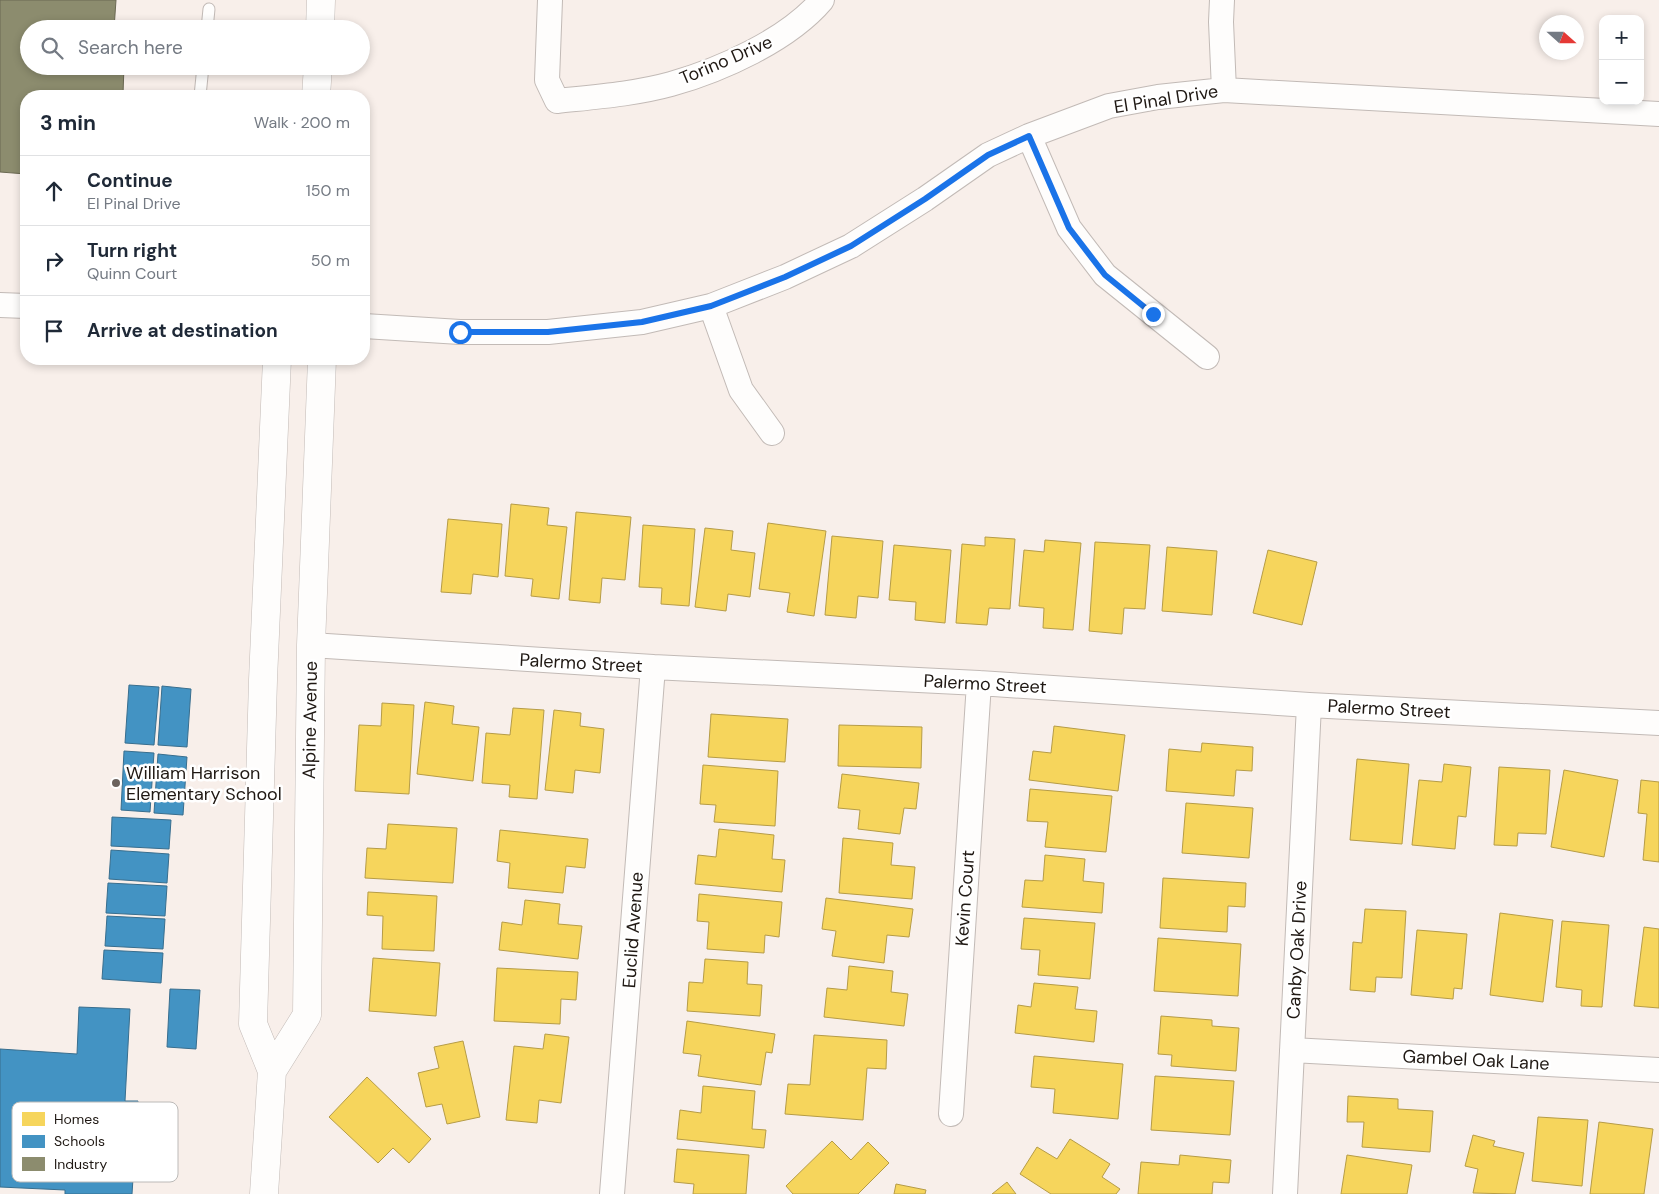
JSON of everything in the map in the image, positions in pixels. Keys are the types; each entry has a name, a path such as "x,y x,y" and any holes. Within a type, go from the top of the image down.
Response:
{"street":[{"path":"320,20 321,0"},
{"name":"Torino Drive","path":"550,0 547,80 557,101 605,96 670,85 726,64 781,37 822,0"},
{"path":"1222,0 1224,90"},
{"path":"316,90 317,75"},
{"name":"El Pinal Drive","path":"370,326 460,332 548,332 642,322 711,306 785,277 851,246 925,199 988,155 1029,136 1109,106 1158,97 1224,90 1659,114"},
{"path":"1029,136 1069,228 1105,275 1207,356"},
{"path":"0,305 20,306"},
{"path":"711,306 740,390 772,433"},
{"name":"Alpine Avenue","path":"264,1194 272,1071 253,1024 263,680 278,365"},
{"name":"Alpine Avenue","path":"272,1071 307,1015 311,645 322,365"},
{"name":"Palermo Street","path":"311,645 653,667 979,682 1309,705 1659,723"},
{"name":"Euclid Avenue","path":"612,1194 653,667"},
{"name":"Kevin Court","path":"951,1114 979,682"},
{"name":"Canby Oak Drive","path":"1285,1194 1309,705"},
{"name":"Gambel Oak Lane","path":"1292,1050 1659,1070"}],"lane":[{"path":"208,20 209,9"},
{"path":"201,90 202,75"}],"building: Homes":[{"path":"511,504 549,508 547,525 567,527 559,599 531,596 533,579 505,576"},
{"path":"576,512 631,517 625,580 602,578 600,603 569,600"},
{"path":"448,519 502,524 498,577 473,574 471,594 441,592"},
{"path":"768,523 826,531 814,616 787,612 790,593 759,589"},
{"path":"643,525 695,529 689,606 661,604 662,588 639,587"},
{"path":"705,528 733,531 731,550 755,553 750,597 728,594 726,611 695,607"},
{"path":"832,536 883,541 878,598 858,596 856,618 825,615"},
{"path":"985,537 1015,539 1010,609 989,608 987,625 956,623 962,544 985,546"},
{"path":"1045,540 1081,543 1073,630 1043,628 1044,608 1019,606 1024,550 1044,552"},
{"path":"1095,542 1150,545 1145,609 1124,608 1122,634 1089,631"},
{"path":"894,545 951,550 945,623 915,620 916,602 889,600"},
{"path":"1167,547 1217,551 1212,615 1162,611"},
{"path":"1268,550 1317,562 1302,625 1253,613"},
{"path":"425,702 454,706 452,724 479,727 473,781 417,774"},
{"path":"382,703 414,705 409,794 355,791 359,725 381,726"},
{"path":"513,708 544,710 537,799 509,797 510,785 482,783 486,733 510,735"},
{"path":"554,710 581,713 580,726 604,729 600,773 575,770 573,793 545,790"},
{"path":"711,714 788,719 785,762 708,757"},
{"path":"839,725 922,727 921,768 838,766"},
{"path":"1054,726 1125,735 1118,791 1029,780 1033,751 1051,753"},
{"path":"1202,743 1253,747 1252,771 1236,770 1234,796 1166,791 1169,749 1201,752"},
{"path":"1357,759 1409,764 1402,844 1350,840"},
{"path":"1444,764 1471,767 1466,817 1458,816 1455,849 1412,845 1419,780 1442,782"},
{"path":"703,765 778,771 775,826 714,822 716,805 700,804"},
{"path":"1499,767 1550,770 1546,834 1518,833 1517,846 1494,845"},
{"path":"1564,770 1618,780 1604,857 1551,847"},
{"path":"842,774 919,783 916,809 904,808 900,834 858,829 860,810 838,808"},
{"path":"1641,780 1659,782 1659,862 1643,860 1647,814 1638,813"},
{"path":"1030,789 1112,796 1106,852 1045,847 1048,822 1027,821"},
{"path":"1186,803 1253,808 1249,858 1182,853"},
{"path":"388,824 457,828 453,883 365,878 367,848 386,849"},
{"path":"719,829 774,835 772,859 785,860 782,892 695,884 698,855 716,857"},
{"path":"500,830 588,839 585,868 566,866 563,893 508,888 510,863 497,861"},
{"path":"843,838 893,843 891,865 915,867 912,899 839,893"},
{"path":"1045,855 1085,859 1083,881 1104,883 1102,913 1022,907 1025,880 1043,881"},
{"path":"1163,878 1246,883 1245,907 1228,906 1227,932 1160,928"},
{"path":"368,892 437,896 434,951 382,949 383,916 367,915"},
{"path":"699,894 782,902 779,937 765,935 764,953 707,949 709,922 697,921"},
{"path":"826,898 913,909 909,937 887,935 884,963 832,956 836,931 822,929"},
{"path":"525,900 560,904 558,924 582,926 578,959 499,950 502,922 522,925"},
{"path":"1365,909 1406,911 1402,978 1376,977 1375,992 1350,990 1353,942 1362,943"},
{"path":"1500,913 1553,920 1543,1002 1490,995"},
{"path":"1024,918 1095,923 1090,979 1038,975 1040,950 1021,949"},
{"path":"1562,921 1609,925 1602,1007 1581,1006 1582,990 1556,987"},
{"path":"1644,927 1659,929 1659,1008 1634,1006"},
{"path":"1417,930 1467,934 1462,989 1454,988 1453,999 1411,995"},
{"path":"1158,938 1241,944 1238,996 1154,991"},
{"path":"373,958 440,963 436,1016 369,1011"},
{"path":"705,959 748,962 747,984 762,985 760,1016 687,1011 689,982 703,983"},
{"path":"849,966 893,971 891,992 908,994 904,1026 824,1017 827,988 847,990"},
{"path":"497,968 578,972 576,1000 561,999 560,1024 494,1021"},
{"path":"1034,983 1078,987 1075,1009 1097,1011 1094,1042 1015,1033 1018,1005 1031,1007"},
{"path":"1161,1016 1212,1020 1212,1026 1239,1028 1236,1071 1171,1066 1172,1055 1158,1054"},
{"path":"687,1021 775,1034 772,1053 766,1052 761,1085 698,1076 701,1055 683,1053"},
{"path":"545,1034 569,1037 561,1103 539,1100 537,1123 506,1120 514,1046 543,1049"},
{"path":"814,1035 887,1040 886,1069 867,1068 863,1120 785,1114 788,1084 810,1085"},
{"path":"463,1041 480,1117 447,1124 442,1104 426,1107 418,1073 439,1068 434,1047"},
{"path":"1034,1056 1123,1064 1118,1119 1053,1113 1055,1089 1031,1087"},
{"path":"1155,1076 1234,1081 1230,1135 1151,1130"},
{"path":"367,1077 431,1139 409,1163 393,1148 378,1163 329,1117"},
{"path":"703,1086 755,1091 752,1129 766,1130 764,1148 677,1139 680,1110 701,1113"},
{"path":"1348,1096 1398,1099 1398,1109 1433,1111 1430,1152 1362,1147 1364,1122 1347,1122"},
{"path":"1538,1117 1588,1120 1582,1186 1532,1181"},
{"path":"1599,1122 1653,1129 1644,1194 1590,1194"},
{"path":"1473,1135 1495,1141 1493,1146 1524,1153 1515,1194 1473,1193 1478,1169 1465,1166"},
{"path":"1070,1139 1110,1164 1102,1177 1120,1189 1116,1194 1051,1194 1020,1174 1037,1147 1057,1159"},
{"path":"832,1141 851,1160 868,1142 889,1163 858,1194 793,1194 786,1186"},
{"path":"677,1149 749,1155 746,1194 693,1194 694,1184 674,1182"},
{"path":"1180,1155 1231,1160 1229,1183 1213,1182 1212,1194 1138,1194 1141,1162 1179,1165"},
{"path":"1347,1155 1412,1165 1407,1194 1341,1194"},
{"path":"1007,1182 1016,1194 992,1194"},
{"path":"896,1184 926,1190 925,1194 894,1194"}],"building: Schools":[{"path":"129,685 159,687 154,745 125,743"},
{"path":"162,686 191,689 187,747 158,745"},
{"path":"124,751 154,753 150,812 121,810"},
{"path":"158,754 187,757 183,815 154,813"},
{"path":"112,817 171,820 169,849 111,846"},
{"path":"111,850 169,854 167,883 109,879"},
{"path":"108,883 167,886 165,916 106,913"},
{"path":"107,916 165,919 163,949 105,946"},
{"path":"104,950 163,953 161,983 102,979"},
{"path":"170,989 200,990 196,1049 167,1047"},
{"path":"79,1007 130,1009 125,1101 138,1102 12,1102 12,1182 133,1182 132,1194 65,1194 65,1190 0,1187 0,1049 77,1054"}],"building: Industry":[{"path":"0,0 116,0 115,20 20,20 20,75 124,75 123,90 20,90 20,174 0,172"}],"place":[{"name":"William Harrison Elementary School","path":"116,783"}],"route":[{"path":"460,332 548,332 642,322 711,306 785,277 851,246 925,199 988,155 1029,136 1069,228 1105,275 1153,314"}]}
